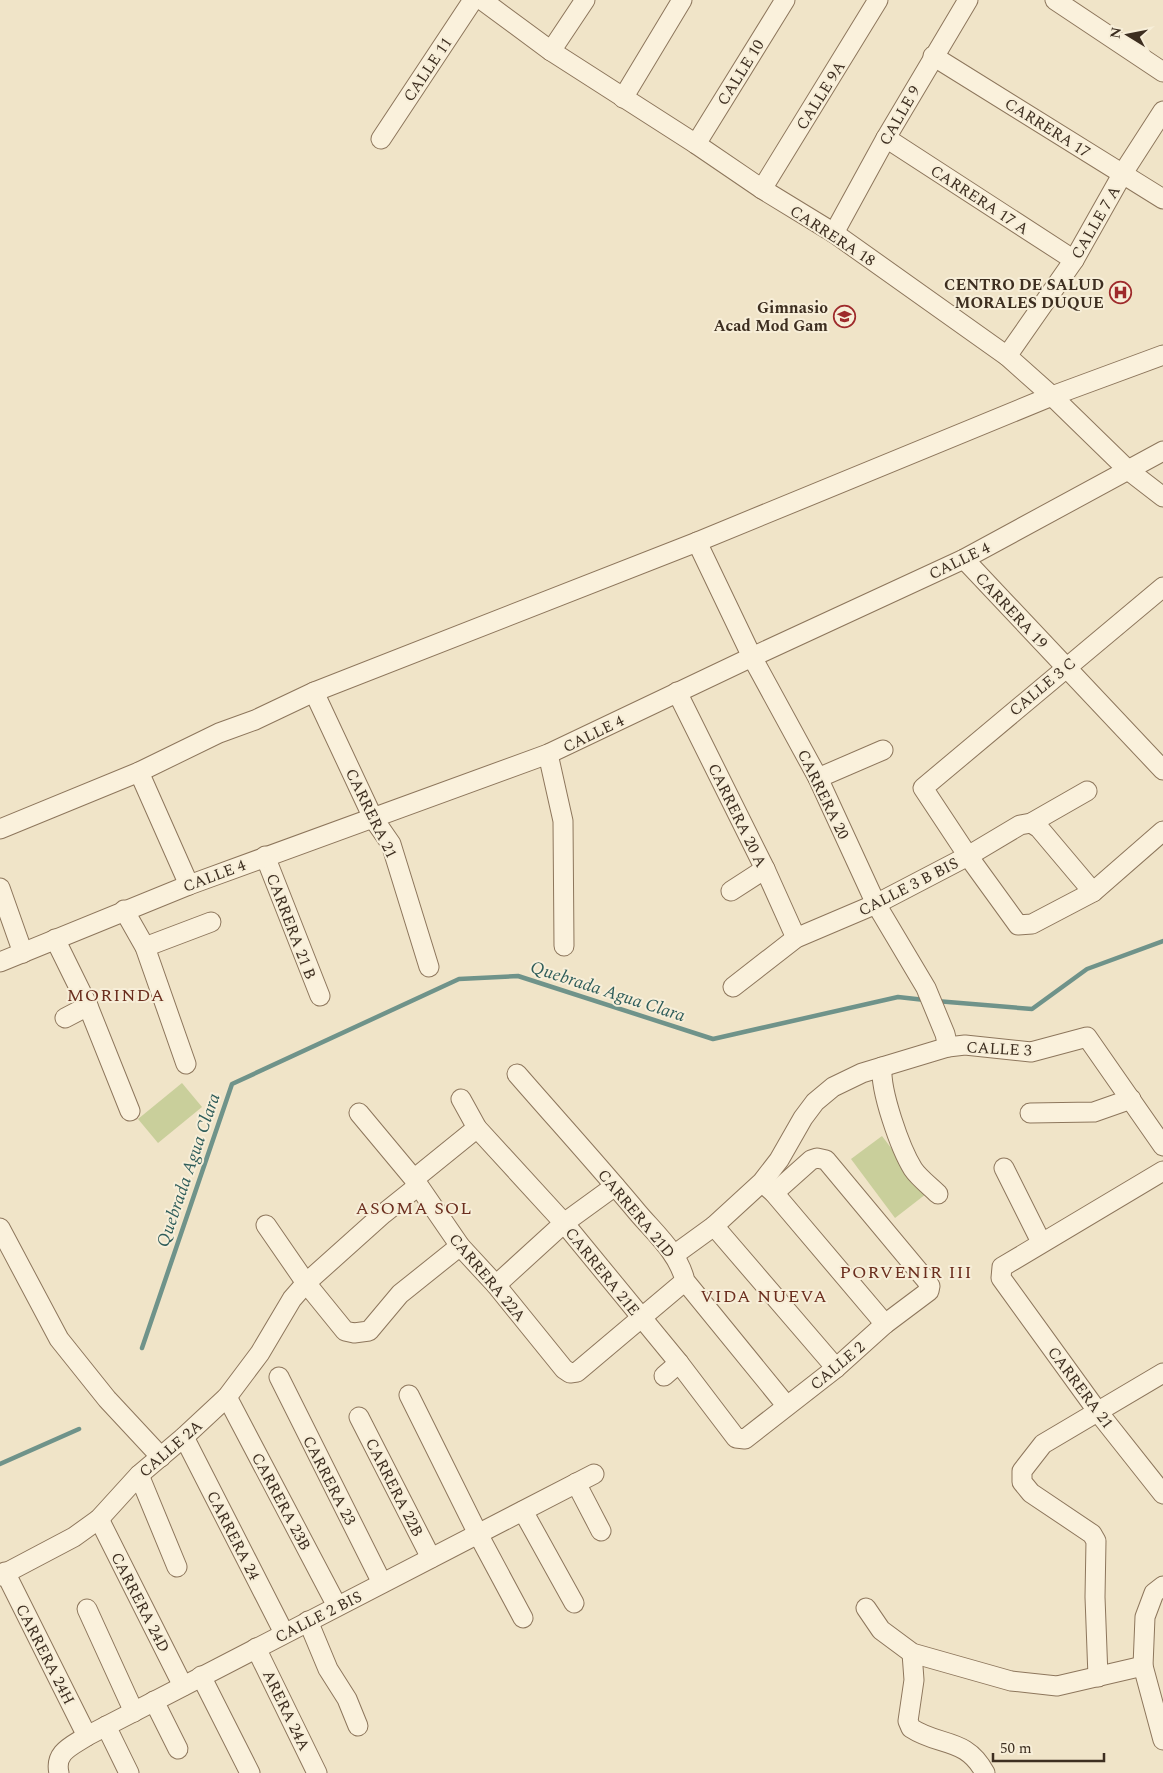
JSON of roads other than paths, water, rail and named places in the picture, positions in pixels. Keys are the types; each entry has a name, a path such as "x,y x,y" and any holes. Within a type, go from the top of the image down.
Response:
{"street":[{"name":"CALLE 11","path":"381,139 473,0"},
{"name":"CARRERA 18","path":"482,0 551,51 696,144 762,189 834,233 1007,356 1052,396 1128,470 1163,497"},
{"path":"551,51 585,0"},
{"path":"623,98 682,0"},
{"name":"CALLE 10","path":"696,144 785,0"},
{"name":"CALLE 9A","path":"762,189 878,0"},
{"name":"CALLE 9","path":"834,233 933,56 968,0"},
{"path":"1054,0 1163,72"},
{"name":"CARRERA 17","path":"933,56 1163,199"},
{"name":"CALLE 7 A","path":"1007,356 1074,260 1123,174 1163,111"},
{"name":"CARRERA 17 A","path":"886,138 1074,260"},
{"path":"0,829 139,772 219,733 255,720 314,692 697,542 1052,396 1163,355"},
{"name":"CALLE 4","path":"0,962 124,910 265,856 548,754 964,559 1163,451"},
{"name":"CARRERA 20","path":"697,542 752,658 818,778 876,904 926,988 946,1040"},
{"name":"CARRERA 19","path":"964,559 1163,770"},
{"name":"CALLE 3 C","path":"968,856 923,788 1066,666 1160,594"},
{"name":"CARRERA 21","path":"314,692 373,818 391,844 429,967"},
{"name":"CARRERA 20 A","path":"677,692 765,869 796,938"},
{"path":"818,778 883,750"},
{"path":"548,754 563,821 564,946"},
{"path":"139,772 189,885"},
{"name":"CALLE 3 B BIS","path":"733,988 796,938 876,904 968,856 1020,825 1031,823 1087,791"},
{"path":"1031,823 1039,828 1093,892"},
{"path":"968,856 1018,925 1032,924 1093,892 1163,831"},
{"name":"CARRERA 21 B","path":"265,856 320,996"},
{"path":"731,891 765,869"},
{"path":"0,888 22,953"},
{"path":"124,910 145,947 186,1064"},
{"path":"145,947 211,922"},
{"path":"55,939 88,1006 130,1111"},
{"path":"65,1018 88,1006"},
{"name":"CALLE 3","path":"768,1188 780,1160 803,1118 815,1102 832,1087 862,1072 882,1066 946,1040 965,1045 1031,1052 1087,1037 1131,1099"},
{"path":"882,1066 881,1076 898,1136 914,1170 938,1194"},
{"name":"CARRERA 21D","path":"517,1074 674,1255 683,1270 685,1281 786,1406"},
{"name":"CARRERA 21E","path":"461,1099 477,1128 564,1223 679,1363 736,1438 745,1439"},
{"path":"1030,1113 1094,1112 1131,1099 1163,1146"},
{"name":"CARRERA 22A","path":"359,1113 416,1182 460,1246 496,1285 564,1369 570,1373 577,1372 641,1317"},
{"name":"CALLE 2A","path":"2,1574 74,1537 99,1519 139,1475 184,1438 228,1397 260,1352 292,1299 306,1283 477,1128"},
{"name":"CALLE 2","path":"745,1439 836,1368 885,1324 929,1291 930,1286 826,1160 818,1158 811,1160 768,1188"},
{"path":"1004,1168 1041,1242 1163,1171"},
{"path":"496,1285 564,1223 615,1186"},
{"path":"674,1255 768,1188 885,1324"},
{"path":"266,1224 306,1283 345,1331 354,1333 369,1331 400,1294 460,1246"},
{"path":"714,1226 836,1368"},
{"path":"0,1228 59,1339 107,1399 161,1457"},
{"name":"CARRERA 21","path":"1041,1242 1002,1266 1001,1278 1098,1412 1163,1494"},
{"path":"641,1317 685,1281"},
{"path":"664,1376 679,1363"},
{"path":"1098,1677 1095,1597 1096,1541 1092,1534 1031,1494 1022,1482 1022,1471 1043,1444 1060,1432 1163,1374"},
{"name":"CARRERA 23","path":"279,1377 382,1583"},
{"path":"409,1395 478,1534 523,1618"},
{"name":"CARRERA 23B","path":"228,1397 337,1606"},
{"name":"CARRERA 22B","path":"359,1416 431,1558"},
{"name":"CARRERA 24","path":"184,1438 284,1633"},
{"name":"CALLE 2 BIS","path":"58,1772 61,1753 87,1736 594,1474"},
{"path":"139,1475 178,1567"},
{"path":"576,1483 601,1531"},
{"path":"523,1511 574,1603"},
{"name":"CARRERA 24D","path":"99,1519 183,1686"},
{"name":"CARRERA 24H","path":"2,1574 87,1736"},
{"path":"1163,1586 1154,1593 1145,1617 1143,1666 1163,1740"},
{"path":"866,1608 881,1630 912,1653 1011,1681 1057,1686 1143,1666"},
{"path":"87,1609 134,1712"},
{"path":"308,1621 328,1669 348,1699 358,1726"},
{"name":"ARERA 24A","path":"256,1648 317,1773"},
{"path":"912,1653 914,1680 908,1721 911,1728 928,1737 963,1748 979,1761 985,1773"},
{"path":"201,1676 250,1773"},
{"path":"154,1701 178,1749"},
{"path":"106,1726 129,1773"}],"waterway":[{"name":"Quebrada Agua Clara","path":"936,1001 1032,1009 1087,969 1163,941"},
{"name":"Quebrada Agua Clara","path":"142,1348 232,1084 459,979 518,976 713,1039 898,997 925,1000"},
{"name":"Quebrada Agua Clara","path":"0,1464 79,1429"}],"place":[{"name":"CENTRO DE SALUD MORALES DUQUE","path":"1120,293"},
{"name":"Gimnasio Acad Mod Gam","path":"844,316"}],"district":[{"name":"MORINDA","path":"116,995"},
{"name":"ASOMA SOL","path":"414,1208"},
{"name":"PORVENIR III","path":"906,1272"},
{"name":"VIDA NUEVA","path":"764,1296"}]}
